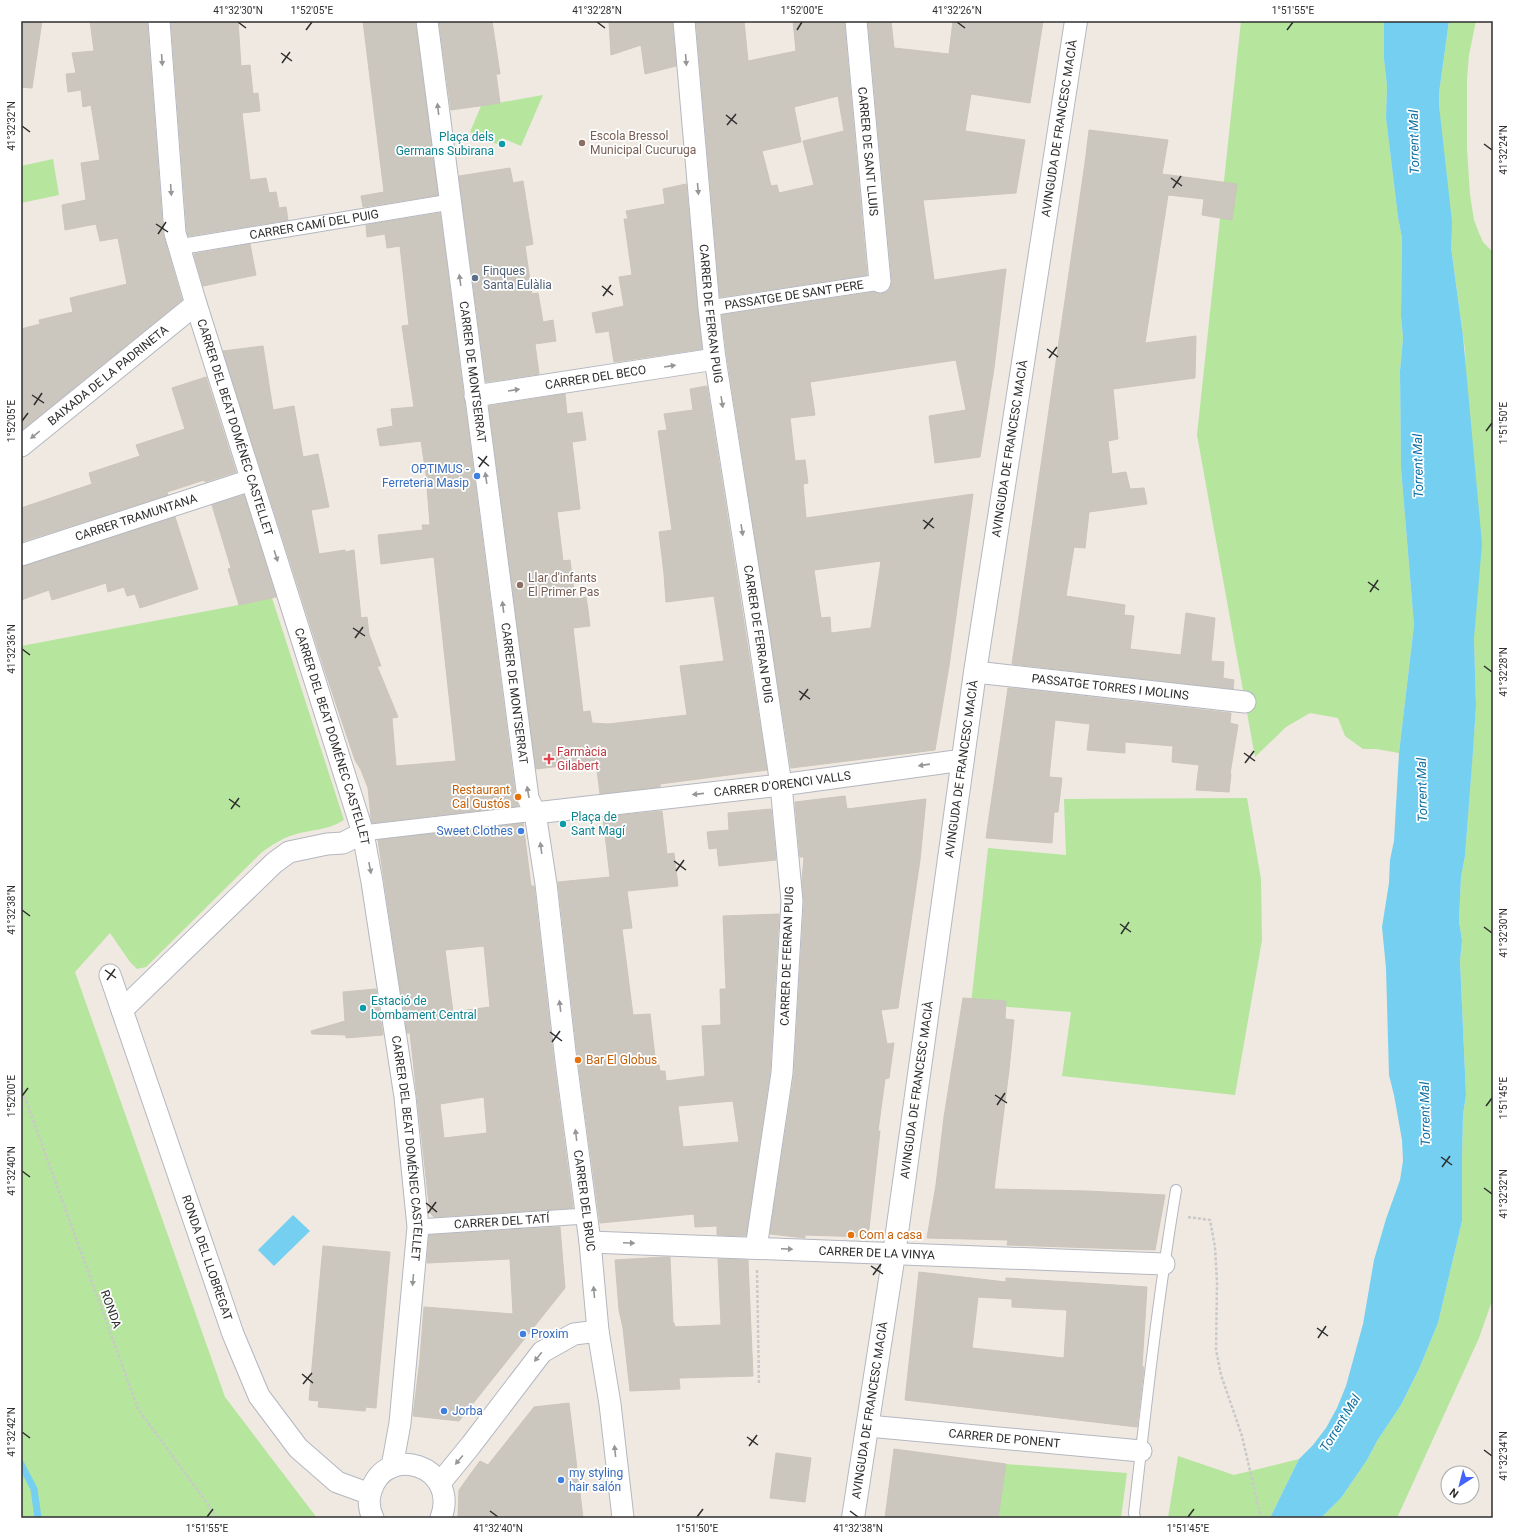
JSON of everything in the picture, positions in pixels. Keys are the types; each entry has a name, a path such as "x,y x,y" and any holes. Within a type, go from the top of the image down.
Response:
{"street":[{"name":"CARRER DEL BEAT DOMÉNEC CASTELLET","path":"159,21 175,233 251,480 363,833 372,882 405,1097 418,1227 400,1423 392,1467"},
{"name":"CARRER DE MONTSERRAT","path":"427,21 528,798 535,813"},
{"name":"CARRER DE FERRAN PUIG","path":"684,21 709,308 715,359 781,785 792,901 782,1073 756,1248"},
{"name":"CARRER DE SANT LLUIS","path":"856,21 880,282"},
{"name":"AVINGUDA DE FRANCESC MACIÀ","path":"853,1518 894,1254 976,672 1076,21"},
{"name":"CARRER CAMÍ DEL PUIG","path":"179,247 450,202"},
{"name":"PASSATGE DE SANT PERE","path":"709,308 880,282"},
{"name":"BAIXADA DE LA PADRINETA","path":"21,446 196,304"},
{"name":"CARRER DEL BECO","path":"476,396 715,359"},
{"name":"CARRER TRAMUNTANA","path":"21,555 251,480"},
{"name":"PASSATGE TORRES I MOLINS","path":"976,672 1245,702"},
{"name":"CARRER D'ORENCI VALLS","path":"535,813 601,804 781,785 963,760"},
{"path":"122,1010 274,863 289,852 327,844 343,843 363,833 535,813"},
{"name":"CARRER DEL BRUC","path":"535,813 546,884 566,1061 590,1242 598,1331 610,1404 623,1518"},
{"name":"RONDA DEL LLOBREGAT","path":"110,975 233,1334 259,1396 298,1448 337,1482 370,1494"},
{"name":"CARRER DEL TATÍ","path":"418,1227 586,1216"},
{"name":"CARRER DE LA VINYA","path":"590,1242 1164,1264"},
{"path":"440,1483 542,1352 574,1334 598,1331"},
{"name":"CARRER DE PONENT","path":"868,1426 1141,1451"},
{"path":"373,1518 369,1505 373,1485 384,1471 392,1467 405,1464 419,1466 431,1472 440,1483 444,1496 444,1509 441,1518"}],"lane":[{"path":"1135,1518 1134,1513 1141,1451 1164,1264 1176,1190"}],"path":[{"name":"RONDA","path":"21,1087 138,1409 218,1518"},
{"path":"1172,1215 1210,1220 1215,1246 1217,1276 1216,1350 1221,1375 1242,1436 1261,1518"},
{"path":"756,1248 759,1384"}],"green space":[{"path":"1241,21 1384,21 1384,59 1387,86 1386,118 1402,238 1401,316 1403,338 1400,371 1401,468 1414,625 1399,753 1376,749 1363,749 1345,736 1338,718 1310,713 1286,727 1255,757 1197,435"},
{"path":"1449,21 1476,21 1469,55 1467,79 1467,148 1470,195 1474,220 1479,233 1483,242 1493,252 1493,1298 1479,1338 1397,1518 1321,1518 1341,1498 1367,1460 1377,1441 1401,1405 1419,1369 1438,1323 1462,1221 1463,1115 1466,1095 1460,961 1462,941 1459,921 1461,877 1465,856 1476,706 1465,350 1451,247 1439,105 1439,93"},
{"path":"543,95 521,146 502,138 499,145 470,132 481,106"},
{"path":"53,159 59,195 21,203 21,166"},
{"path":"272,598 344,820 338,824 289,837 277,842 262,852 146,967 137,969 130,962 110,933 75,972 225,1397 317,1518 21,1518 21,646"},
{"path":"1247,798 1261,879 1262,940 1235,1095 1062,1076 1071,1012 971,1004 988,848 1066,855 1064,799"},
{"path":"1178,1456 1234,1475 1299,1459 1270,1518 1168,1518"},
{"path":"1006,1464 1127,1473 1121,1518 998,1518"}],"water":[{"name":"Torrent Mal","path":"1384,21 1449,21 1439,93 1439,105 1452,222 1451,247 1463,336 1482,544 1474,638 1476,706 1465,856 1461,877 1459,921 1462,941 1460,961 1466,1095 1463,1115 1462,1221 1438,1323 1419,1369 1401,1405 1377,1441 1367,1460 1341,1498 1321,1518 1270,1518 1299,1459 1313,1445 1326,1428 1337,1408 1346,1386 1363,1324 1374,1260 1386,1219 1400,1180 1403,1161 1402,1140 1389,1075 1386,968 1382,927 1389,883 1390,860 1394,841 1399,753 1414,625 1401,468 1400,371 1403,338 1401,316 1402,238 1386,118 1387,86 1384,59"},
{"path":"293,1215 310,1231 274,1266 258,1250"}],"building":[{"path":"21,21 42,21 32,88 21,87"},
{"path":"90,21 147,21 163,234 182,300 21,431 21,329 40,324 39,320 73,312 70,298 127,284 118,238 100,241 96,224 65,230 62,205 86,200 81,163 100,160 91,105 83,107 81,90 68,92 66,74 76,73 72,53 94,51"},
{"path":"171,21 238,21 241,66 250,65 253,94 258,93 260,111 242,113 250,180 266,178 269,193 276,192 279,208 286,207 288,220 188,236"},
{"path":"363,21 415,21 438,195 363,207 361,196 384,192"},
{"path":"439,21 492,21 500,74 496,74 500,103 451,110"},
{"path":"609,21 672,21 676,66 645,74 641,45 611,55"},
{"path":"696,21 744,21 748,61 796,51 793,21 844,21 867,275 720,297","holes":["838,96 844,131 803,141 814,185 779,193 777,185 771,186 762,151 801,142 794,107"]},
{"path":"868,21 891,21 894,48 949,54 953,21 1043,21 1030,103 971,94 965,131 1025,140 1016,193 923,200 934,280 1006,269 994,368 980,457 935,463 929,416 966,410 956,360 810,382 815,415 790,418 795,461 805,460 808,483 803,484 806,518 973,494 949,666 935,750 791,768 727,357 722,315 874,292 881,294 887,292 891,287 892,281","holes":["881,561 871,628 831,633 830,617 821,618 814,570"]},
{"path":"1089,130 1168,140 1162,174 1237,184 1232,220 1202,215 1204,199 1168,195 1145,343 1196,336 1195,378 1113,389 1118,439 1108,441 1112,474 1126,472 1130,489 1144,488 1147,504 1089,512 1085,548 1074,547 1066,596 1125,605 1124,615 1134,616 1130,649 1181,655 1186,613 1215,618 1211,661 1224,662 1223,678 1234,680 1233,689 1012,664"},
{"path":"510,168 513,183 523,181 533,244 525,246 532,294 538,293 543,322 553,320 556,341 535,344 539,374 486,382 459,176"},
{"path":"686,184 702,349 614,362 609,331 596,333 592,313 624,306 619,277 632,275 624,219 628,219 626,211 665,204 663,189"},
{"path":"440,213 516,800 518,806 372,823 368,788 361,770 355,760 325,671 223,351 263,346 273,410 294,406 303,457 318,454 329,507 311,510 319,554 354,550 361,618 367,617 369,634 381,666 377,666 398,717 392,718 396,766 456,761 434,557 381,564 378,535 423,530 422,525 430,525 426,474 421,441 380,446 377,429 393,426 391,409 414,407 402,326 409,325 400,246 387,248 385,234 367,237 366,225"},
{"path":"250,244 256,275 203,286 194,254"},
{"path":"206,377 236,472 205,482 204,480 167,492 168,495 21,542 21,508 92,484 89,473 140,456 136,445 185,429 172,388"},
{"path":"707,386 767,770 660,784 660,787 600,794 596,762 536,769 489,406 565,394 567,414 582,412 586,440 572,442 580,509 557,512 563,561 570,560 575,599 586,597 588,610 590,626 573,628 583,712 590,711 592,723 608,724 687,715 680,666 724,661 714,596 666,602 659,532 672,530 658,431 667,430 664,414 693,410 690,389"},
{"path":"244,495 276,597 239,605 228,569 231,568 212,505"},
{"path":"175,517 198,589 140,608 135,594 127,596 124,587 108,592 106,583 52,600 49,590 21,600 21,567"},
{"path":"1008,688 1231,713 1230,723 1238,725 1230,774 1229,792 1196,790 1199,765 1172,762 1173,746 1125,742 1125,753 1087,750 1090,724 1055,720 1049,777 1062,778 1058,812 1054,812 1052,843 986,838"},
{"path":"845,796 847,809 926,799 920,860 898,1008 881,1010 887,1044 894,1043 889,1078 885,1079 878,1131 880,1131 868,1237 805,1235 805,1238 770,1234 794,1075 804,902 802,881 804,857 800,857 795,802"},
{"path":"771,809 776,860 719,866 717,848 709,849 707,832 729,830 728,813"},
{"path":"662,811 667,854 674,853 678,886 627,891 632,928 622,929 633,1015 650,1014 656,1065 659,1065 660,1071 665,1071 666,1081 705,1076 702,1026 721,1025 720,989 726,989 723,916 779,914 770,1072 746,1236 717,1235 717,1226 695,1227 694,1214 600,1223 578,1060 558,882 610,877 603,817","holes":["733,1101 739,1142 683,1147 678,1106"]},
{"path":"523,823 531,886 534,886 554,1063 573,1208 434,1217 430,1213 410,1033 407,1033 378,840","holes":["484,946 490,1007 453,1012 445,950","484,1097 487,1133 444,1138 440,1104"]},
{"name":"Estació de bombament Central","path":"376,989 383,1035 346,1038 346,1035 312,1034 311,1031 345,1021 343,992"},
{"path":"963,998 1006,1001 1005,1019 1014,1020 994,1189 1087,1191 1165,1195 1155,1250 1007,1245 1008,1240 927,1238"},
{"path":"560,1227 565,1288 459,1421 413,1416 420,1359 424,1307 513,1314 510,1259 427,1263 429,1235"},
{"path":"323,1246 390,1252 376,1408 366,1407 365,1411 318,1407 319,1401 309,1400"},
{"path":"670,1257 673,1323 675,1327 721,1325 718,1259 748,1260 753,1376 679,1378 680,1389 630,1391 623,1328 619,1310 615,1260"},
{"path":"919,1272 1006,1282 1006,1278 1147,1287 1142,1367 1144,1367 1137,1427 905,1400","holes":["978,1297 1012,1299 1012,1307 1067,1310 1064,1358 972,1348"]},
{"path":"569,1403 583,1518 458,1518 459,1490 480,1461 488,1465 534,1407"},
{"path":"894,1449 1006,1464 998,1518 885,1518"},
{"path":"776,1453 811,1458 805,1502 770,1498"}],"waterway":[{"path":"21,1464 34,1489 38,1518"}],"place":[{"name":"Escola Bressol Municipal Cucuruga","path":"582,143"},
{"name":"Plaça dels Germans Subirana","path":"502,144"},
{"name":"Finques Santa Eulàlia","path":"475,278"},
{"name":"OPTIMUS - Ferreteria Masip","path":"477,476"},
{"name":"Llar d'infants El Primer Pas","path":"520,585"},
{"name":"Farmàcia Gilabert","path":"549,759"},
{"name":"Restaurant Cal Gustós","path":"518,797"},
{"name":"Plaça de Sant Magí","path":"563,824"},
{"name":"Sweet Clothes","path":"521,831"},
{"name":"Estació de bombament Central","path":"363,1008"},
{"name":"Bar El Globus","path":"578,1060"},
{"name":"Com a casa","path":"851,1235"},
{"name":"Proxim","path":"523,1334"},
{"name":"Jorba","path":"444,1411"},
{"name":"my styling hair salón","path":"561,1480"}]}
